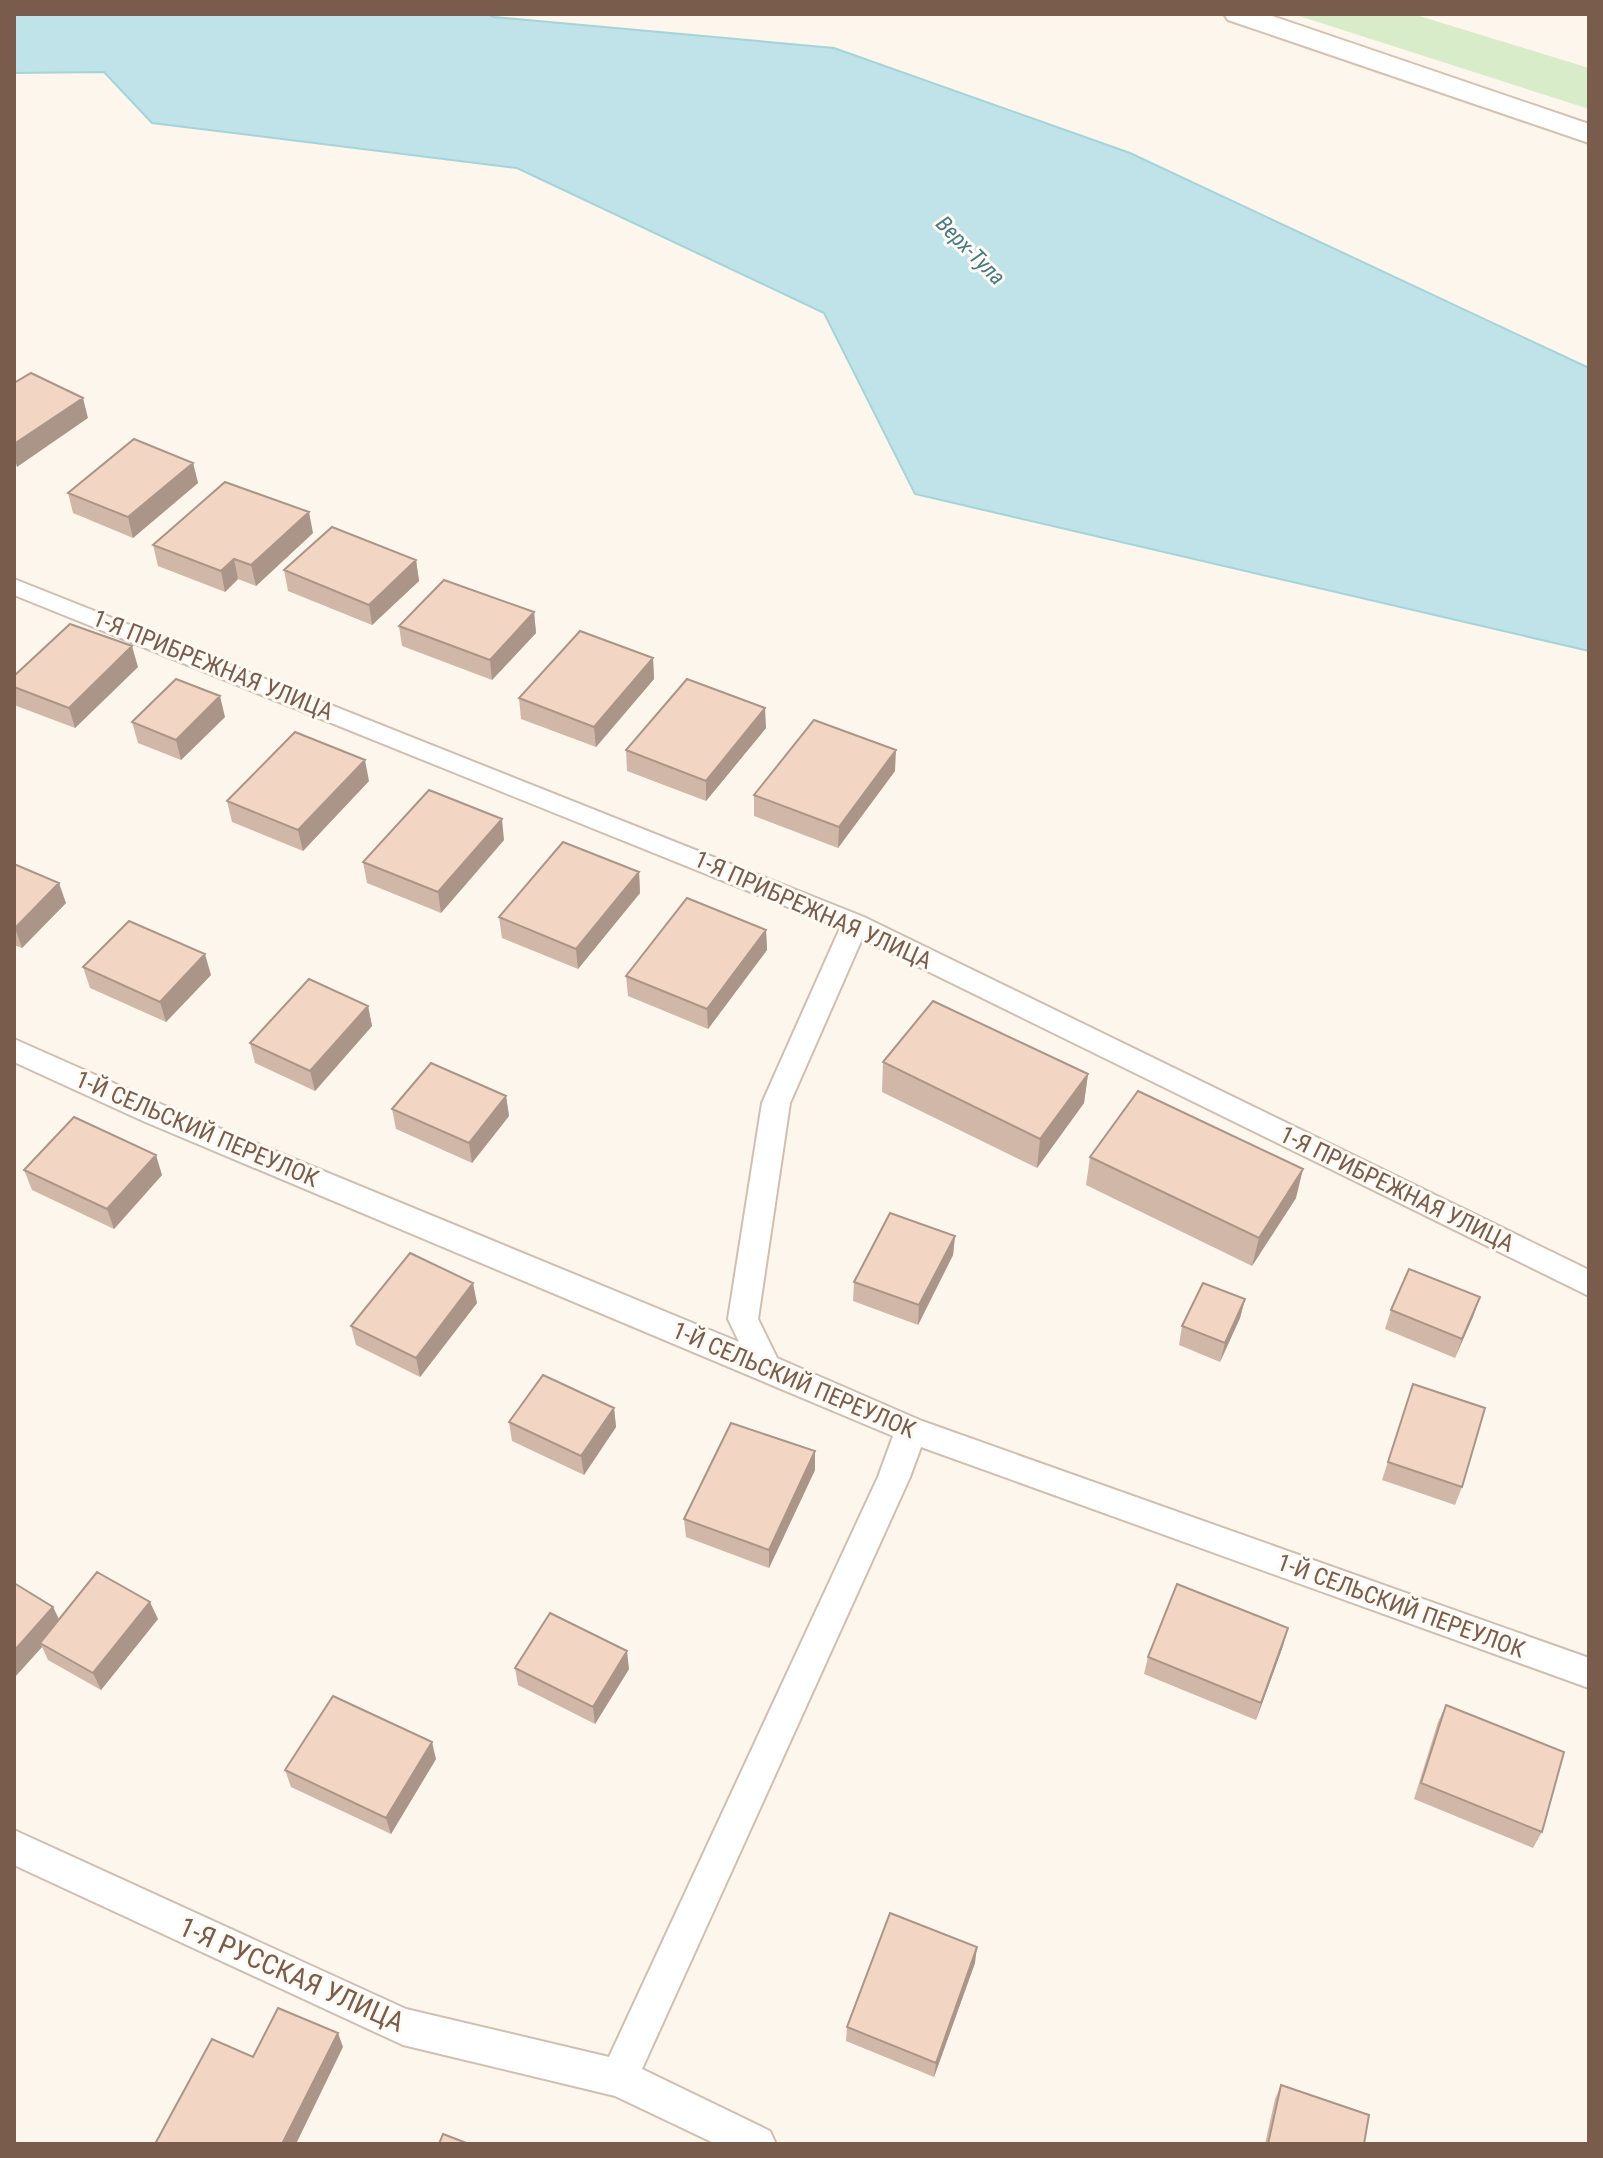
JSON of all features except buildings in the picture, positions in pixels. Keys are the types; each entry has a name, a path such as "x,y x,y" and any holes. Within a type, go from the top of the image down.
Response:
{"main road":[{"path":"1238,14 1589,134"}],"lane":[{"name":"1-Я ПРИБРЕЖНАЯ УЛИЦА","path":"14,586 855,924 1589,1284"},
{"path":"766,1367 743,1319 776,1103 855,924"},
{"name":"1-Й СЕЛЬСКИЙ ПЕРЕУЛОК","path":"14,1050 153,1113 911,1430 1589,1673"},
{"path":"619,2078 894,1477 911,1430"},
{"name":"1-Я РУССКАЯ УЛИЦА","path":"14,1847 403,2027 619,2078 757,2144"}],"green space":[{"path":"1293,14 1413,14 1589,68 1589,109"}],"water":[{"name":"Верх-Тула","path":"14,14 487,14 834,48 1130,153 1589,368 1589,651 915,494 824,313 517,168 152,123 104,72 14,73"}]}
